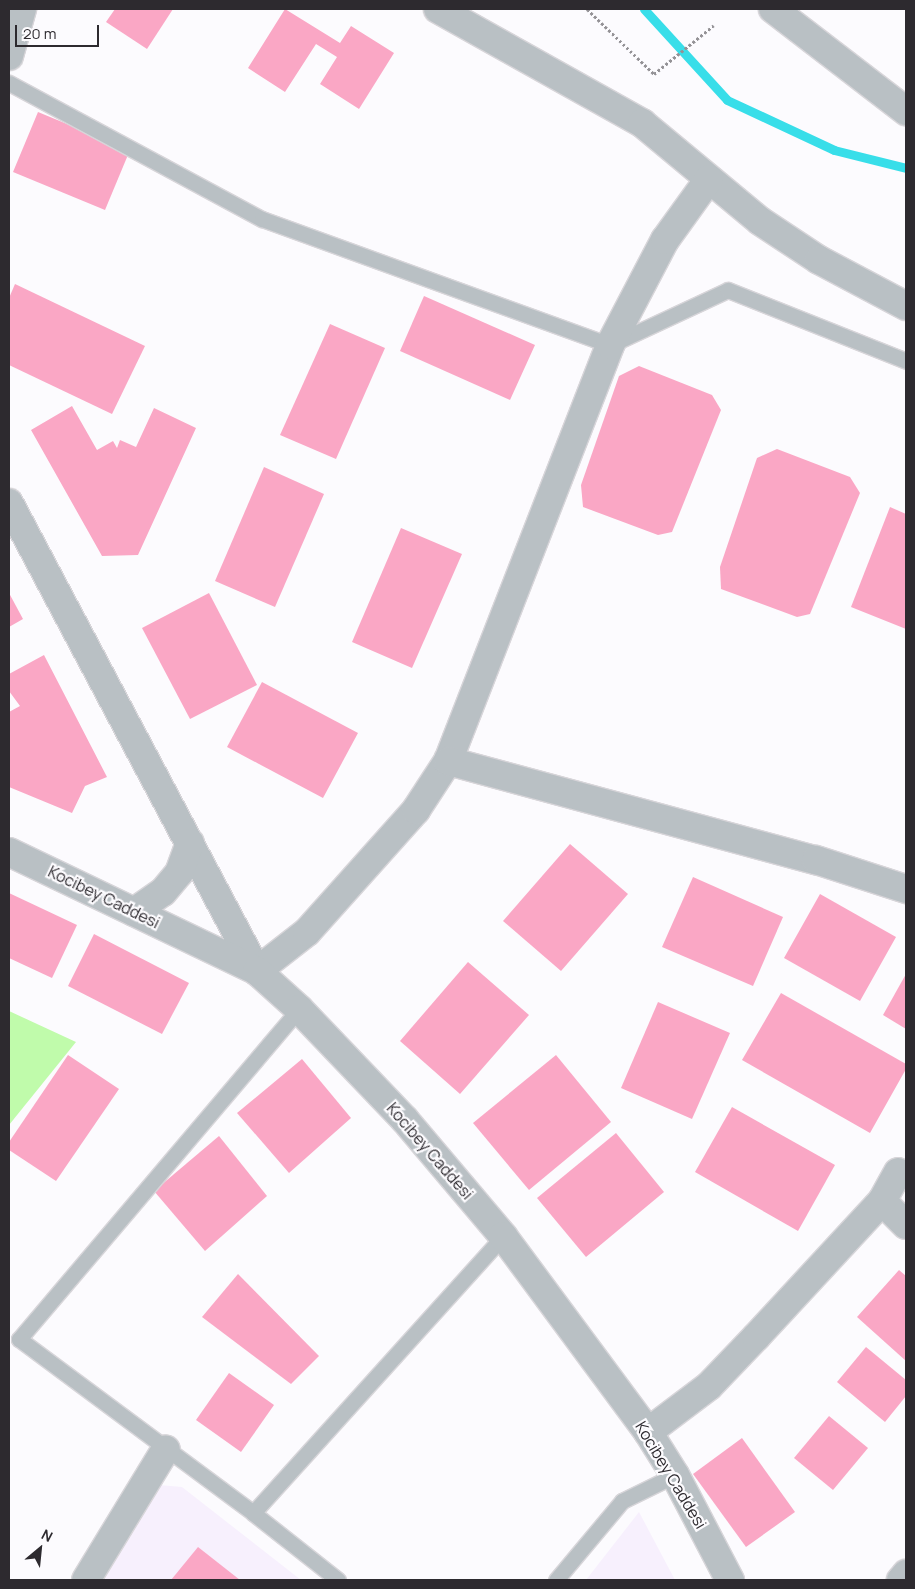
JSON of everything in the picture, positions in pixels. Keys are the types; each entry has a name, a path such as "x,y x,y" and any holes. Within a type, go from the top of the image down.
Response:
{"street":[{"path":"9,56 22,9"},
{"path":"438,9 642,123 666,140 760,221 819,260 906,306"},
{"path":"773,9 906,111"},
{"path":"9,503 258,971 307,932 416,810 448,761 610,346 665,240 709,179"},
{"path":"448,761 816,860 906,889"},
{"path":"134,912 163,892 179,873 190,843"},
{"name":"Kocibey Caddesi","path":"9,852 258,971 299,1009 405,1120 503,1236 648,1432 675,1475 730,1580"},
{"path":"648,1432 709,1386 882,1201 898,1172"},
{"path":"882,1201 906,1225"},
{"path":"86,1580 166,1449"},
{"path":"901,1580 906,1574"}],"lane":[{"path":"9,83 262,218 610,346 728,290 906,361"},
{"path":"299,1009 19,1339 252,1513 338,1580"},
{"path":"252,1513 503,1236"},
{"path":"556,1580 622,1501 675,1475"}],"path":[{"path":"587,9 654,74 714,25"}],"shaded area":[{"path":"159,1485 182,1487 301,1580 103,1580"},
{"path":"639,1512 675,1580 586,1580"}],"green space":[{"path":"9,1011 76,1042 9,1125"}],"building":[{"path":"115,9 173,9 147,49 106,22"},
{"path":"285,9 340,43 351,26 394,53 359,109 320,84 337,57 316,44 285,92 248,68"},
{"path":"38,112 130,150 105,210 13,172"},
{"path":"15,284 145,346 112,414 9,365 9,298"},
{"path":"424,296 535,345 510,400 400,351"},
{"path":"330,324 385,348 336,459 280,435"},
{"path":"639,366 712,395 721,410 672,532 658,535 583,507 581,485 619,376"},
{"path":"72,406 97,450 113,441 117,448 120,440 136,447 154,408 196,428 138,555 102,556 31,430"},
{"path":"777,449 850,477 860,493 810,614 797,617 721,589 720,567 757,458"},
{"path":"264,467 324,494 275,607 215,581"},
{"path":"890,507 906,514 906,629 851,607"},
{"path":"401,528 462,554 412,668 352,642"},
{"path":"9,593 23,619 9,627"},
{"path":"209,593 257,685 190,719 142,628"},
{"path":"44,655 107,777 85,786 72,813 9,787 9,712 20,706 9,691 9,674"},
{"path":"262,682 358,733 323,798 227,747"},
{"path":"570,844 628,894 561,971 503,921"},
{"path":"693,877 783,917 753,986 662,947"},
{"path":"9,893 77,925 52,978 9,958"},
{"path":"820,894 896,937 860,1001 784,958"},
{"path":"94,934 189,983 162,1034 68,986"},
{"path":"468,962 529,1015 460,1094 400,1041"},
{"path":"906,974 906,1029 883,1015"},
{"path":"781,993 906,1064 906,1069 870,1133 742,1060"},
{"path":"658,1002 730,1033 692,1119 621,1088"},
{"path":"68,1055 119,1089 56,1181 9,1150 9,1142"},
{"path":"556,1055 611,1122 529,1190 473,1123"},
{"path":"302,1059 351,1118 289,1173 237,1113"},
{"path":"732,1107 835,1165 798,1231 695,1172"},
{"path":"616,1133 664,1192 586,1257 537,1198"},
{"path":"219,1136 267,1196 205,1251 154,1191"},
{"path":"899,1270 906,1276 906,1361 857,1317"},
{"path":"238,1274 319,1356 291,1384 202,1317"},
{"path":"866,1347 906,1380 906,1396 885,1422 837,1382"},
{"path":"229,1373 274,1405 241,1452 196,1420"},
{"path":"829,1416 868,1448 833,1490 794,1458"},
{"path":"742,1438 795,1512 746,1547 693,1474"},
{"path":"198,1547 240,1580 171,1580"}],"waterway":[{"path":"644,9 727,100 834,150 906,168"}]}
